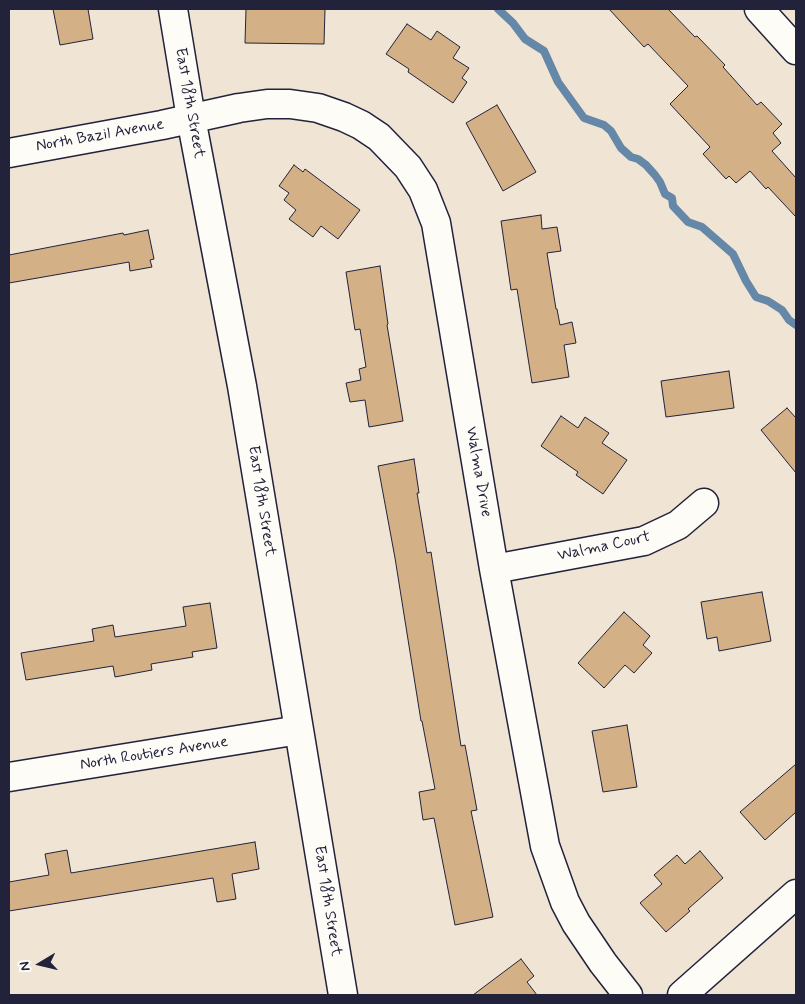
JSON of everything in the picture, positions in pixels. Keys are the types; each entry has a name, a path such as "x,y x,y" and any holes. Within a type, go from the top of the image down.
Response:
{"street":[{"name":"East 18th Street","path":"173,9 242,386 343,995"},
{"path":"759,9 796,50"},
{"name":"Walma Drive","path":"192,118 267,104 290,104 318,108 353,121 379,137 399,156 423,190 436,223 494,569 545,846 564,902 593,950 628,995"},
{"name":"North Bazil Avenue","path":"9,152 192,118"},
{"name":"Walma Court","path":"494,569 644,541 678,525 704,503"},
{"name":"North Routiers Avenue","path":"9,777 299,730"},
{"path":"682,995 796,894"}],"building":[{"path":"53,9 88,9 93,39 60,45"},
{"path":"246,9 325,9 324,44 245,43"},
{"path":"609,9 668,9 725,65 723,67 757,105 761,102 782,124 773,133 781,143 772,151 796,178 796,217 750,171 736,183 729,176 726,179 703,154 710,147 670,104 688,86 648,44 644,47"},
{"path":"407,24 431,40 437,31 460,47 453,58 469,68 462,78 467,82 453,103 408,72 409,69 386,54"},
{"path":"497,105 536,172 503,191 466,123"},
{"path":"294,165 303,172 305,169 360,210 338,239 321,226 313,237 289,219 296,210 284,200 289,193 279,186"},
{"path":"541,215 542,229 557,227 561,251 547,253 556,309 560,325 572,322 576,343 564,345 569,377 532,383 517,289 511,290 501,221"},
{"path":"148,230 154,259 150,260 152,267 130,271 129,262 9,283 9,255"},
{"path":"380,266 387,325 403,421 369,427 365,400 350,402 346,383 361,380 359,369 366,367 360,329 355,330 346,272"},
{"path":"729,371 734,408 666,417 661,381"},
{"path":"787,408 796,418 796,473 761,430"},
{"path":"561,416 578,428 585,417 609,433 602,443 627,460 603,494 576,475 578,472 541,446"},
{"path":"414,459 419,493 417,493 427,553 431,552 461,746 465,745 477,810 471,811 493,917 455,925 434,818 423,820 419,792 435,789 421,721 378,466"},
{"path":"762,592 771,641 719,651 717,637 707,639 701,602"},
{"path":"210,603 217,648 192,652 193,657 151,664 152,670 115,677 113,666 26,680 21,653 94,641 92,629 113,625 115,637 186,626 183,607"},
{"path":"624,612 650,636 643,645 652,653 634,673 625,665 604,688 578,663"},
{"path":"627,725 637,787 603,792 592,731"},
{"path":"796,764 796,812 765,840 740,812"},
{"path":"255,842 259,869 232,874 236,899 217,902 213,878 9,911 9,882 49,875 45,854 67,850 71,873"},
{"path":"700,851 723,878 688,909 690,911 666,932 640,903 662,884 654,875 677,855 685,864"},
{"path":"521,959 534,976 527,982 537,995 473,995"}],"waterway":[{"path":"498,9 513,23 525,39 544,51 558,82 584,118 604,125 611,131 621,148 631,157 638,159 646,165 660,182 665,194 672,198 673,206 688,222 702,227 733,254 756,297 768,301 782,310 789,320 796,325"}]}
